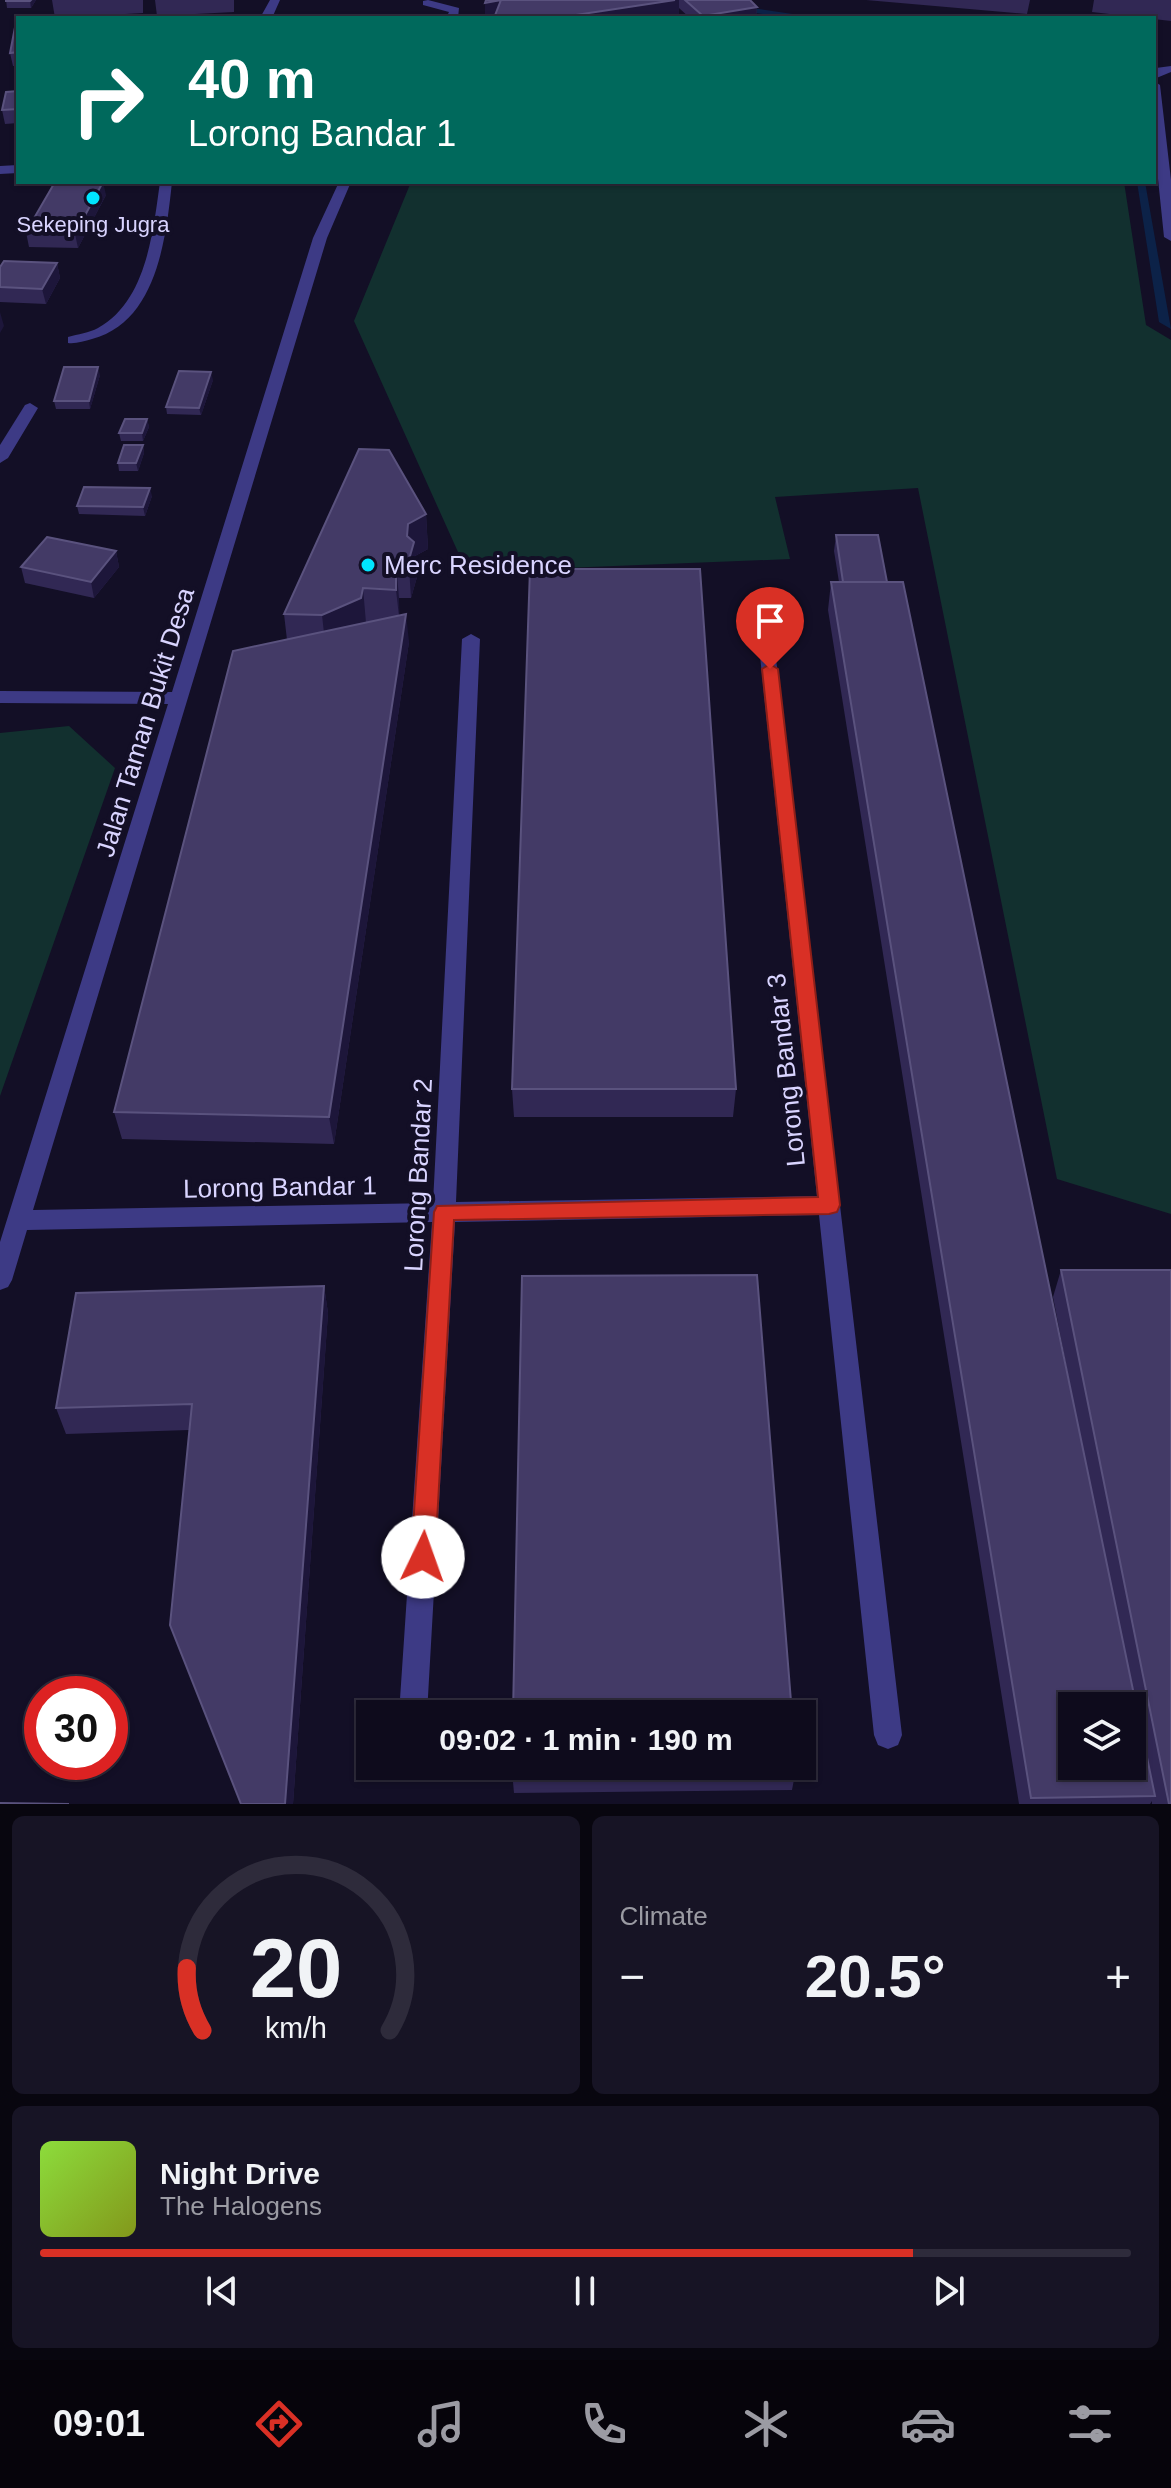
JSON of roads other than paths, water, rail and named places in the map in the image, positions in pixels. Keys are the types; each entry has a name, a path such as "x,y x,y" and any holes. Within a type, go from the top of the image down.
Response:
{"street":[{"path":"428,1 455,10 453,16"},
{"path":"1156,103 1171,237"},
{"path":"73,340 102,332 123,317 140,292 153,254 166,184"},
{"name":"Jalan Taman Bukit Desa","path":"0,1280 320,238 344,184"},
{"path":"0,458 30,408"},
{"name":"Lorong Bandar 3","path":"767,637 888,1735"},
{"name":"Lorong Bandar 2","path":"414,1700 444,1212 471,639"},
{"path":"0,697 179,698"},
{"name":"Lorong Bandar 1","path":"20,1220 829,1205"}],"waterway":[{"path":"739,8 793,16"},
{"path":"1141,184 1164,322 1171,326"}],"place":[{"name":"Sekeping Jugra","path":"93,198"},
{"name":"Merc Residence","path":"368,565"}]}
